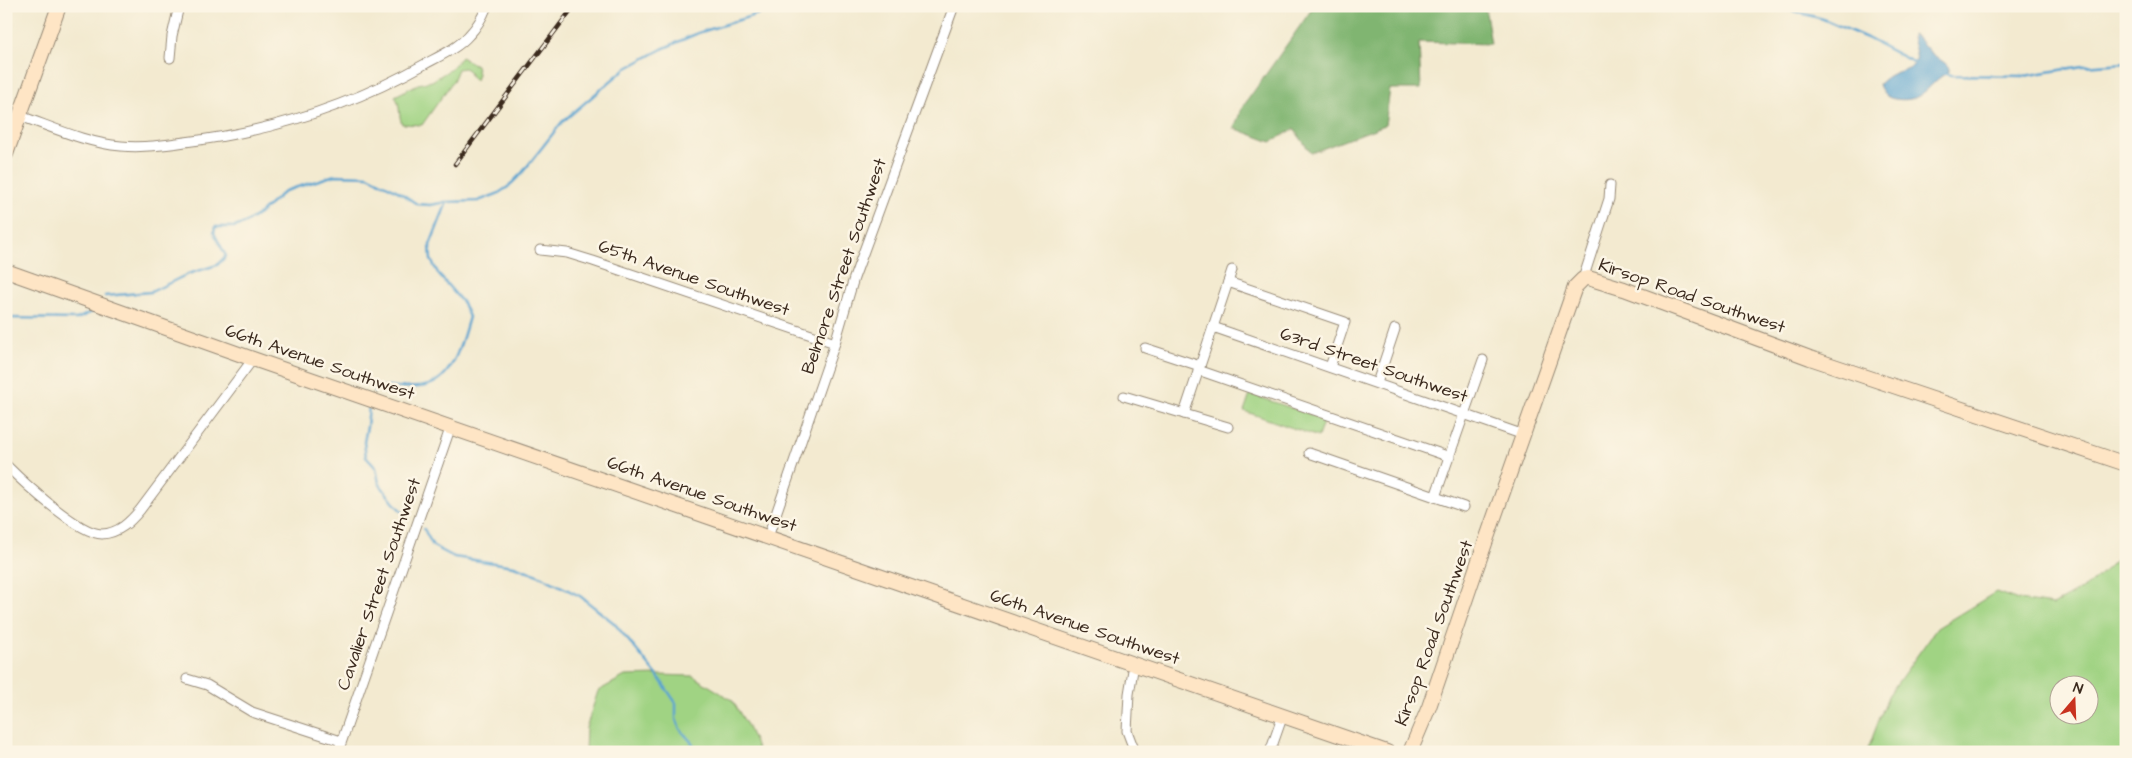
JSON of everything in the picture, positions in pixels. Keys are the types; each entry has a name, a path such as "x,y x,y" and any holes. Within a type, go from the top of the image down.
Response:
{"street":[{"path":"6,154 59,6"},
{"path":"170,58 172,36 179,6"},
{"path":"20,116 92,140 121,146 157,146 247,132 309,114 384,86 411,72 463,41 481,19 487,6"},
{"name":"Belmore Street Southwest","path":"768,537 835,343 854,278 954,6"},
{"path":"1583,279 1609,199 1610,185"},
{"name":"65th Avenue Southwest","path":"540,250 567,253 593,260 835,343"},
{"path":"1184,414 1232,270"},
{"name":"66th Avenue Southwest","path":"6,272 1386,752"},
{"name":"Kirsop Road Southwest","path":"1410,752 1429,707 1575,287 1583,279 1588,278 1624,289 1810,358 2126,464"},
{"path":"1228,282 1345,322 1330,367"},
{"name":"63rd Street Southwest","path":"1213,327 1524,435"},
{"path":"1377,383 1395,328"},
{"path":"1145,348 1450,457"},
{"path":"6,465 37,493 84,529 101,534 121,529 140,510 253,359"},
{"path":"1435,497 1483,360"},
{"path":"1124,396 1228,427"},
{"name":"Cavalier Street Southwest","path":"338,752 450,426"},
{"path":"1309,453 1464,507"},
{"path":"1134,664 1129,694 1127,731 1135,752"},
{"path":"187,679 207,684 252,712 341,741"},
{"path":"1270,752 1283,715"}],"green space":[{"path":"1314,6 1485,6 1491,44 1419,42 1421,89 1390,89 1385,125 1311,153 1294,129 1271,142 1234,128 1242,108"},
{"path":"461,57 476,65 478,74 476,80 471,77 468,70 464,68 458,69 453,81 422,125 402,124 395,96 418,84 432,81 451,69"},
{"path":"1250,394 1324,419 1318,437 1244,411"},
{"path":"2126,550 2126,752 1867,752 1888,696 1937,628 1996,592 2018,600 2053,605 2089,585"},
{"path":"625,676 693,676 732,700 747,725 759,752 585,752 586,728 598,691"}],"water":[{"path":"1912,34 1931,53 1949,66 1949,72 1920,95 1913,98 1905,100 1889,97 1884,94 1879,84 1889,76 1910,67 1915,62 1916,54"}],"waterway":[{"path":"105,296 151,292 188,274 217,265 226,256 214,233 215,227 235,227 245,223 259,214 285,191 335,175 368,176 396,190 417,204 430,205 447,202 478,201 497,194 508,187 522,173 562,122 625,69 662,49 698,33 783,6"},
{"path":"1775,6 1823,19 1867,38 1917,64"},
{"path":"1941,73 1951,75 2024,76 2083,66 2126,63"},
{"path":"374,392 379,387 420,387 435,382 450,368 460,347 469,317 463,303 439,275 431,260 430,245 447,202"},
{"path":"6,318 77,319 94,311"},
{"path":"369,406 364,442 366,457 376,468 379,483 408,518"},
{"path":"424,529 433,546 454,557 514,566 538,575 580,596 614,623 657,675 676,703 676,719 680,729 693,744 695,752"}],"railway":[{"path":"455,164 574,6"}]}
